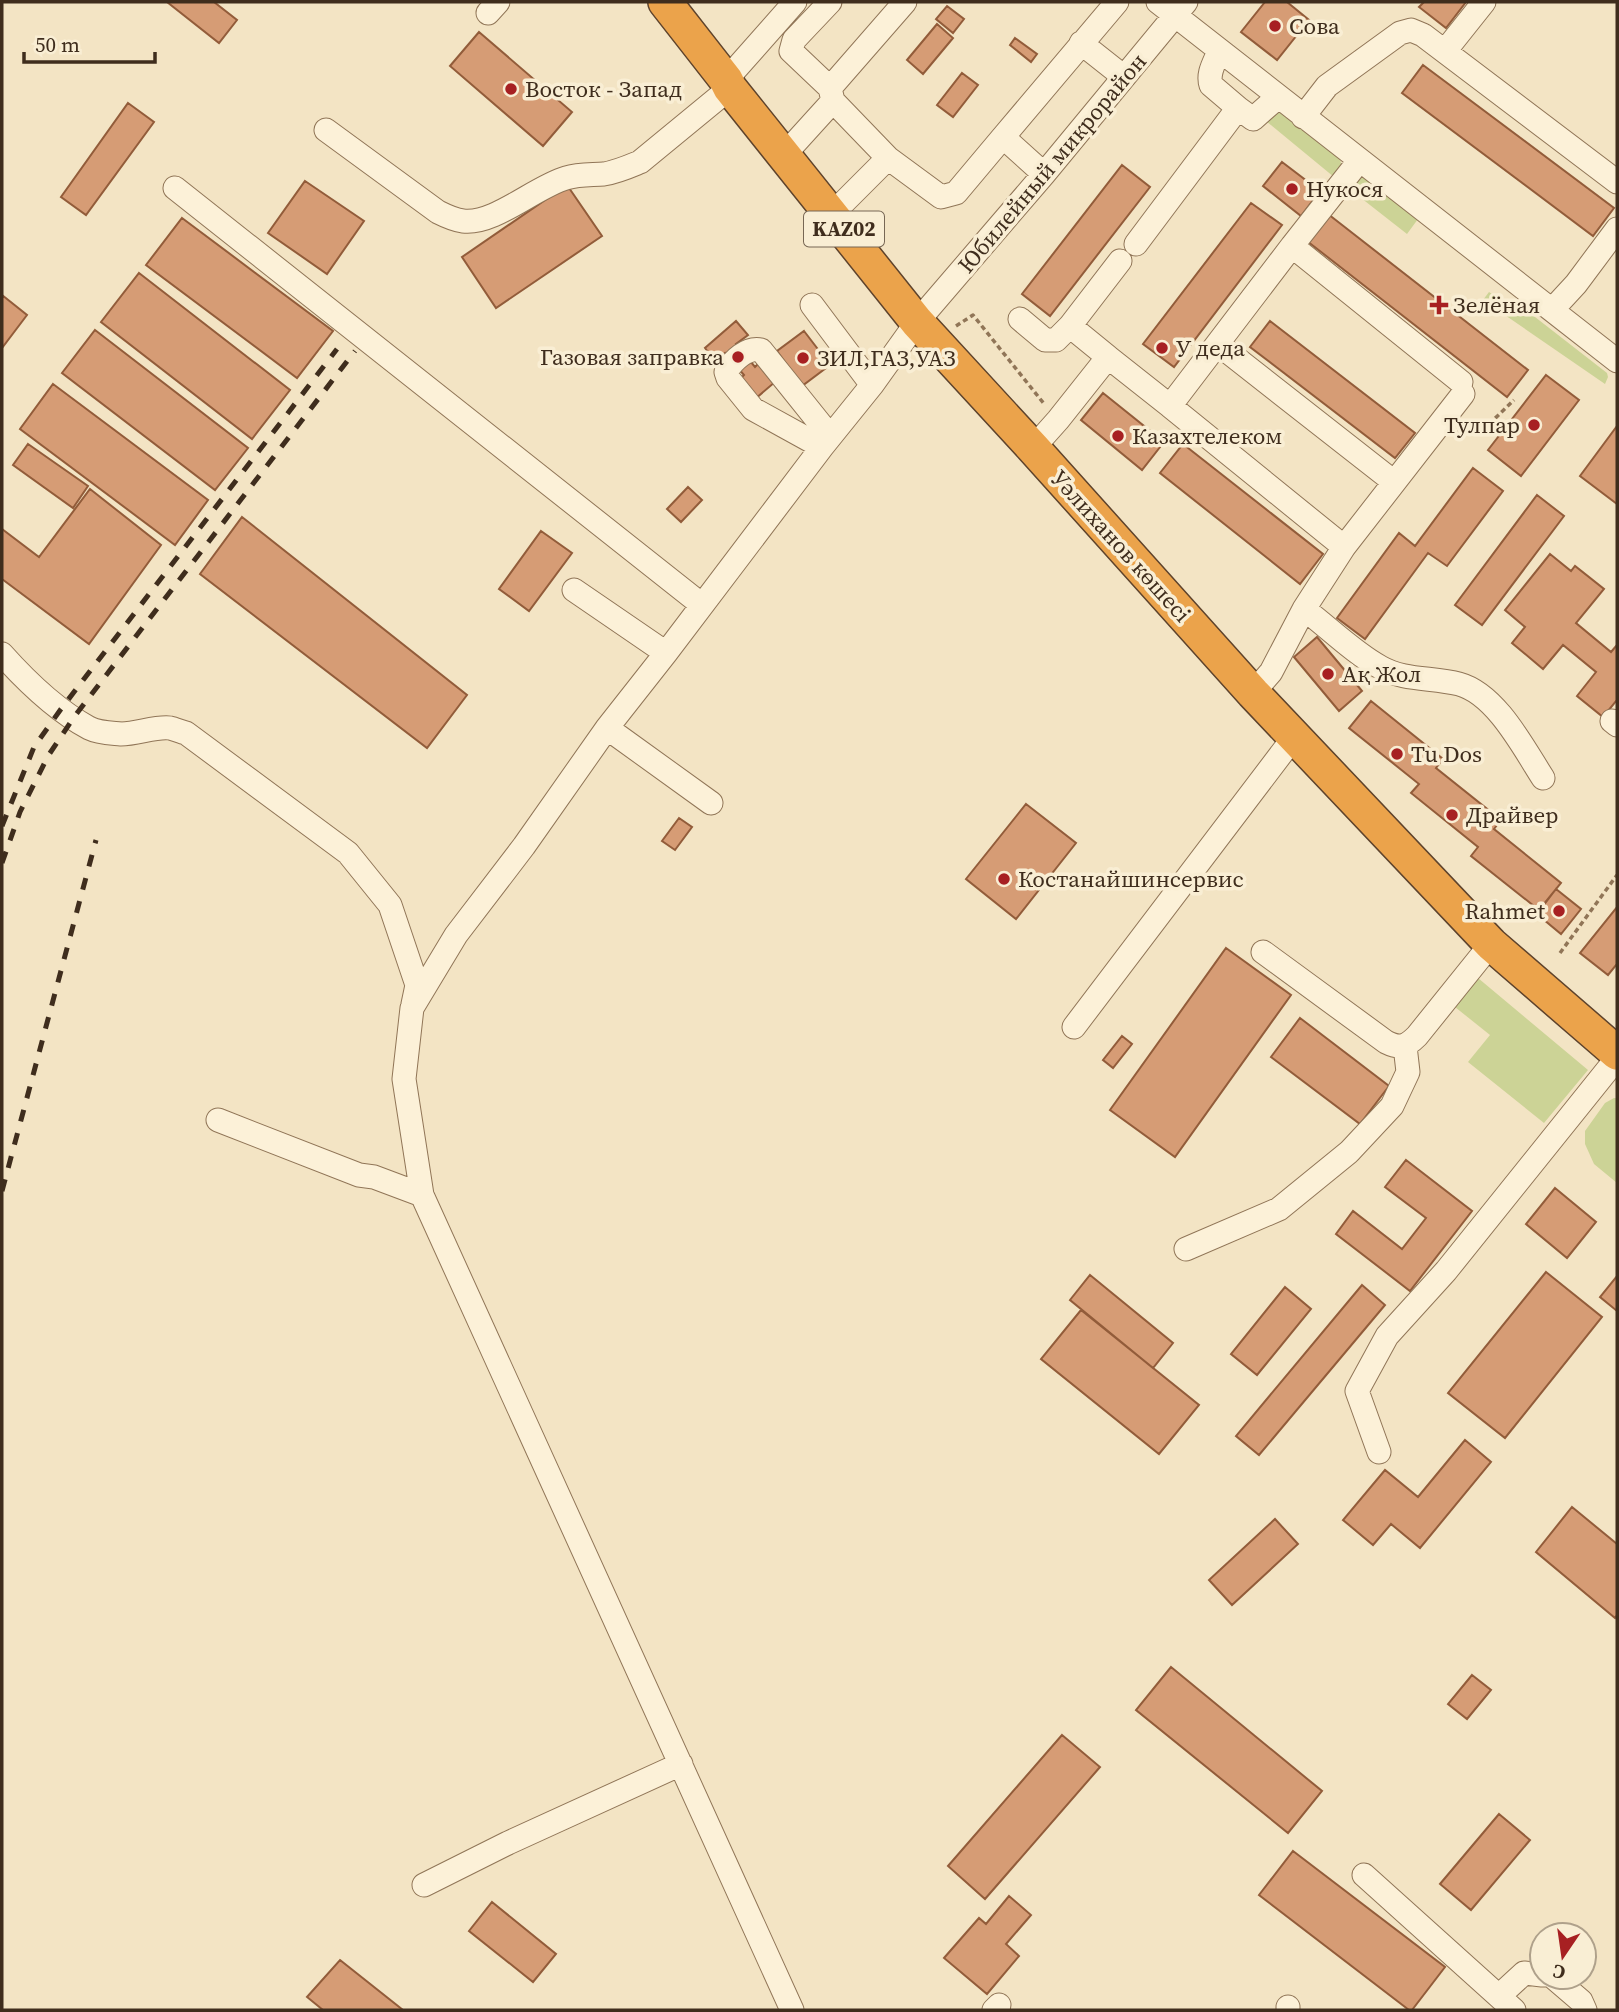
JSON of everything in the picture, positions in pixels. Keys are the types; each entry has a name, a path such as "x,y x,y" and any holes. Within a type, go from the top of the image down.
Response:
{"highway":[{"name":"Уәлиханов көшесі","path":"665,2 916,322 1294,737 1492,944 1617,1056"}],"street":[{"path":"728,84 795,2"},
{"path":"791,51 794,40 830,2"},
{"path":"785,155 905,2"},
{"path":"1445,51 1484,2"},
{"path":"791,51 888,158 941,197 956,193 1081,43 1108,5"},
{"path":"1173,6 1219,51 1617,361"},
{"name":"Юбилейный микрорайон","path":"412,1007 456,935 524,846 607,728 872,385 916,322 1124,77 1173,6"},
{"path":"1303,117 1327,86 1406,30 1417,31 1617,183"},
{"path":"1081,43 1124,77"},
{"path":"326,130 438,212 463,221 477,220 490,217 554,181 571,176 623,170 640,162 757,58 791,51"},
{"path":"1219,51 1210,73 1211,85 1238,108 1254,119 1278,97"},
{"path":"1020,319 1041,337 1051,341 1060,337 1128,253 1238,108"},
{"path":"1003,137 1044,174"},
{"path":"832,214 888,158"},
{"path":"1170,407 1359,160"},
{"path":"175,188 702,605"},
{"path":"1552,310 1576,284 1617,229"},
{"path":"1253,693 1271,673 1304,609 1344,547 1462,388 1292,246"},
{"path":"812,305 872,385"},
{"path":"1070,326 1344,547"},
{"path":"1218,344 1394,482"},
{"path":"1033,448 1108,357"},
{"path":"574,590 666,653"},
{"path":"1304,609 1380,667 1398,675 1459,684 1472,690 1492,706 1508,724 1543,778"},
{"path":"2,654 44,697 90,728 120,734 170,728 186,733 348,853 390,905 416,985 404,1079 422,1195 792,2010"},
{"path":"607,728 711,803"},
{"path":"1073,1027 1294,737"},
{"path":"1263,952 1386,1042 1399,1048 1417,1036 1492,944"},
{"path":"1186,1249 1279,1209 1349,1152 1392,1106 1408,1072 1405,1046"},
{"path":"1379,1452 1357,1391 1387,1336 1446,1271 1617,1056"},
{"path":"218,1120 359,1175 374,1177 422,1195"},
{"path":"424,1885 508,1843 681,1764"},
{"path":"1364,1875 1507,2003 1524,1973 1528,1973"},
{"path":"1569,1991 1581,2001 1585,2010"}],"path":[{"path":"956,326 973,315 1058,420"},
{"path":"1559,953 1617,875"}],"green space":[{"path":"1280,110 1340,159 1342,168 1334,177 1266,121"},
{"path":"1357,176 1362,176 1418,219 1407,234 1347,187"},
{"path":"1489,292 1512,307 1526,310 1607,373 1605,384 1483,300"},
{"path":"1478,978 1588,1070 1544,1123 1468,1062 1490,1035 1455,1007"},
{"path":"1617,1098 1617,1183 1594,1164 1585,1144 1585,1131 1605,1103"}],"building":[{"path":"167,2 214,2 237,20 219,43"},
{"name":"Сова","path":"1265,2 1287,2 1309,20 1277,60 1241,32"},
{"path":"1424,2 1466,2 1446,28 1419,7"},
{"path":"947,6 964,19 953,33 936,19"},
{"path":"937,24 953,38 923,74 907,60"},
{"name":"Восток - Запад","path":"479,32 572,112 543,146 450,66"},
{"path":"1015,38 1037,54 1031,62 1010,45"},
{"path":"1423,65 1614,208 1593,236 1402,93"},
{"path":"962,73 978,85 953,117 937,105"},
{"path":"128,103 154,122 86,215 61,197"},
{"name":"Нукося","path":"1282,162 1320,191 1301,216 1263,186"},
{"path":"1122,165 1150,187 1050,316 1022,294"},
{"path":"305,181 364,221 327,274 268,233"},
{"path":"567,185 602,236 496,308 462,257"},
{"path":"1251,203 1282,225 1174,367 1143,344"},
{"path":"1328,214 1528,370 1507,397 1307,241"},
{"path":"182,218 333,331 297,378 146,265"},
{"path":"139,273 290,390 252,439 101,322"},
{"path":"2,295 27,315 2,348"},
{"name":"Газовая заправка","path":"736,321 748,335 736,344 755,367 759,363 775,382 755,399 739,380 744,375 725,353 715,361 705,348"},
{"path":"1270,321 1415,433 1395,458 1250,347"},
{"path":"95,330 248,448 215,490 62,373"},
{"path":"804,331 830,365 802,386 777,351"},
{"name":"Тулпар","path":"1546,375 1579,400 1521,476 1488,450"},
{"path":"53,384 208,500 175,545 20,429"},
{"path":"1103,393 1164,442 1142,470 1081,420"},
{"path":"1617,426 1617,504 1580,476"},
{"path":"28,444 88,486 73,508 13,465"},
{"path":"1183,444 1323,554 1300,584 1160,473"},
{"path":"1473,468 1503,491 1447,566 1428,553 1365,639 1337,618 1399,533 1415,546"},
{"path":"688,487 702,500 681,522 667,509"},
{"path":"90,489 161,545 89,644 2,579 2,529 39,557"},
{"path":"1537,495 1564,516 1482,625 1455,605"},
{"path":"242,517 467,695 427,748 200,574"},
{"path":"541,531 572,553 529,611 499,589"},
{"path":"1550,554 1571,571 1575,566 1604,589 1576,623 1611,652 1617,645 1617,700 1603,717 1577,696 1596,672 1563,645 1543,669 1512,643 1525,627 1505,610"},
{"name":"Ақ Жол","path":"1317,637 1362,691 1339,711 1294,657"},
{"path":"1371,701 1443,759 1436,768 1501,820 1494,829 1561,883 1539,910 1471,856 1478,847 1411,793 1419,784 1349,728"},
{"path":"1026,804 1076,843 1016,919 966,879"},
{"path":"679,818 692,827 675,850 662,841"},
{"name":"Rahmet","path":"1556,889 1581,909 1561,934 1537,914"},
{"path":"1617,907 1617,964 1608,975 1580,953"},
{"path":"1226,948 1291,995 1175,1157 1110,1110"},
{"path":"1300,1018 1389,1086 1360,1124 1271,1057"},
{"path":"1122,1036 1132,1044 1113,1068 1103,1060"},
{"path":"1406,1160 1472,1211 1410,1291 1336,1234 1353,1211 1402,1249 1426,1218 1385,1187"},
{"path":"1555,1188 1596,1222 1567,1258 1526,1224"},
{"path":"1546,1272 1602,1317 1505,1438 1448,1393"},
{"path":"1090,1275 1173,1343 1153,1368 1070,1300"},
{"path":"1617,1276 1617,1311 1600,1297"},
{"path":"1362,1285 1385,1305 1259,1455 1236,1436"},
{"path":"1285,1287 1311,1309 1257,1375 1231,1354"},
{"path":"1081,1310 1199,1405 1159,1454 1041,1359"},
{"path":"1465,1440 1491,1462 1420,1548 1391,1524 1373,1545 1343,1520 1385,1470 1418,1497"},
{"path":"1572,1507 1617,1544 1615,1618 1536,1552"},
{"path":"1275,1519 1298,1544 1232,1605 1209,1580"},
{"path":"1171,1667 1322,1791 1288,1833 1136,1710"},
{"path":"1472,1675 1491,1690 1467,1719 1448,1704"},
{"path":"1062,1735 1100,1767 985,1899 948,1866"},
{"path":"1499,1814 1530,1840 1471,1910 1440,1884"},
{"path":"1293,1851 1445,1967 1412,2010 1259,1895"},
{"path":"1009,1896 1031,1915 1006,1944 1019,1956 987,1994 944,1958 979,1918 986,1924"},
{"path":"492,1902 556,1954 533,1982 469,1931"},
{"path":"340,1960 403,2010 323,2010 307,1997"}],"railway":[{"path":"2,826 34,747 337,349"},
{"path":"2,863 20,812 48,756 74,717 355,351"},
{"path":"2,1191 96,840"}],"place":[{"name":"Сова","path":"1275,26"},
{"name":"Восток - Запад","path":"511,89"},
{"name":"Нукося","path":"1292,189"},
{"name":"Зелёная","path":"1439,305"},
{"name":"У деда","path":"1162,348"},
{"name":"Газовая заправка","path":"738,357"},
{"name":"ЗИЛ,ГАЗ,УАЗ","path":"803,358"},
{"name":"Тулпар","path":"1534,425"},
{"name":"Казахтелеком","path":"1118,436"},
{"name":"Ақ Жол","path":"1328,674"},
{"name":"Tu Dos","path":"1397,754"},
{"name":"Драйвер","path":"1452,815"},
{"name":"Костанайшинсервис","path":"1004,879"},
{"name":"Rahmet","path":"1559,911"}]}
